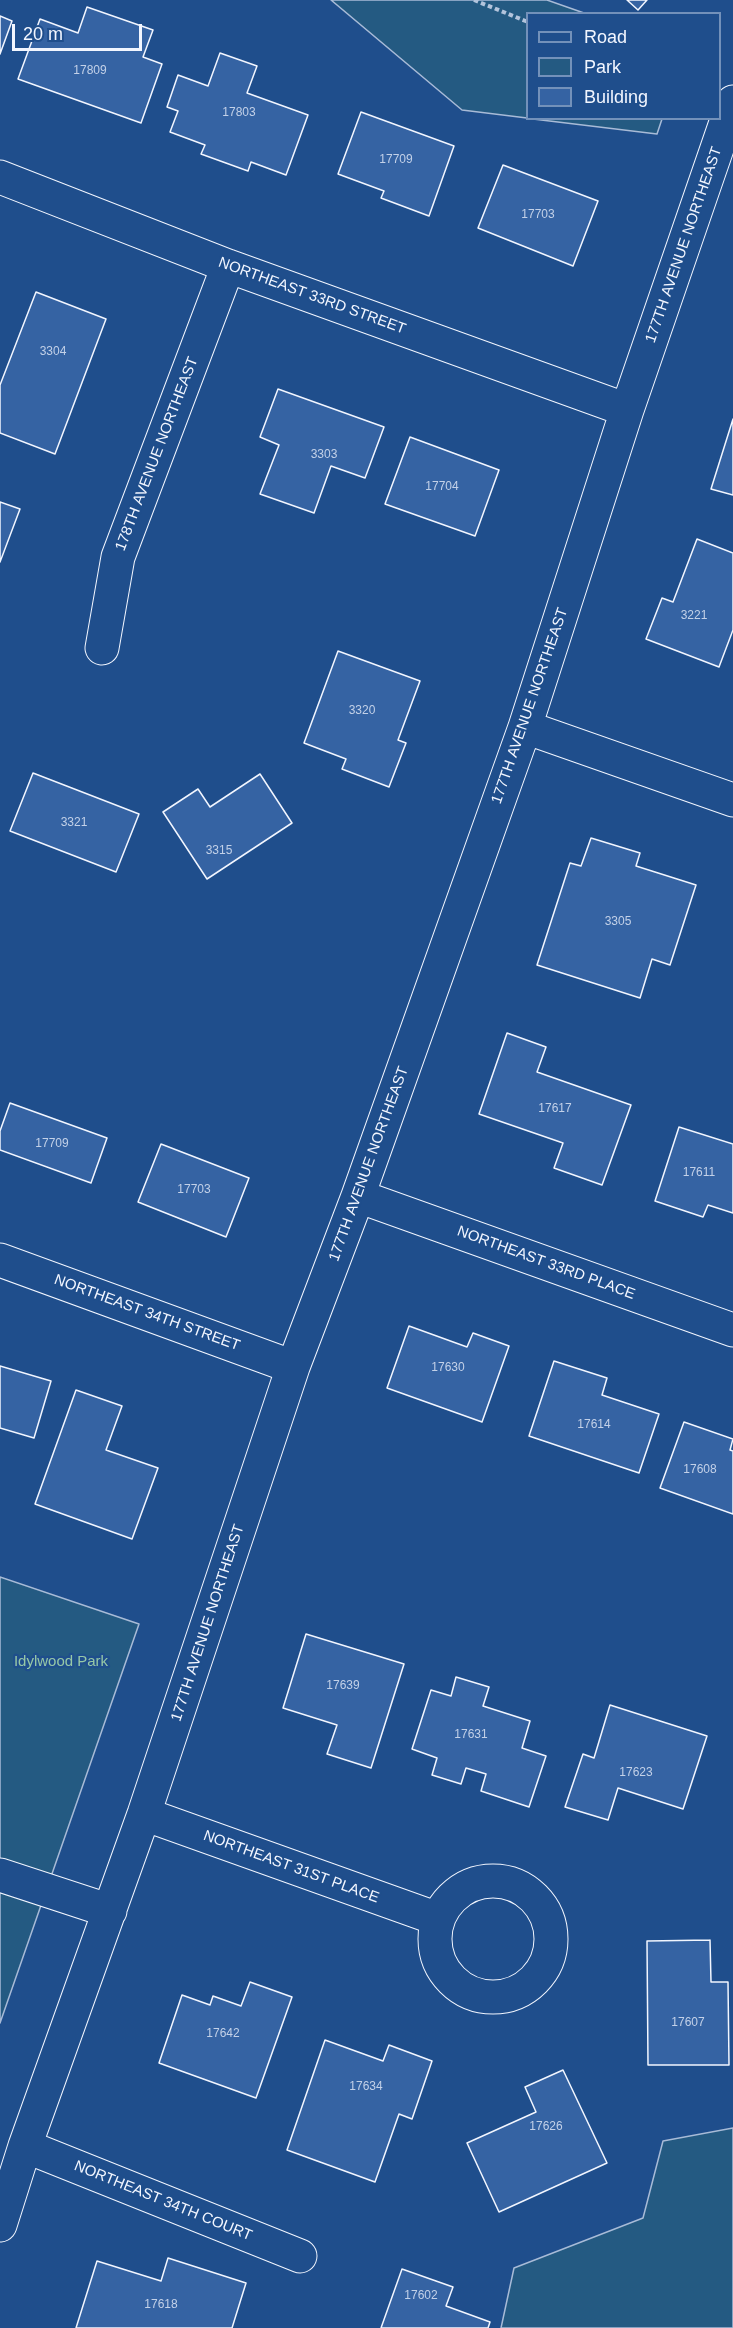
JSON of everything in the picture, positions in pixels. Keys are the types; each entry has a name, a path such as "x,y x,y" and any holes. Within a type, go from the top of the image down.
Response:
{"street":[{"name":"177TH AVENUE NORTHEAST","path":"0,2225 25,2146 144,1814 293,1367 358,1196 525,727 627,411 733,102"},
{"name":"NORTHEAST 33RD STREET","path":"0,177 228,266 627,411"},
{"name":"178TH AVENUE NORTHEAST","path":"102,648 118,557 228,266"},
{"path":"525,727 733,800"},
{"name":"NORTHEAST 33RD PLACE","path":"358,1196 733,1330"},
{"name":"NORTHEAST 34TH STREET","path":"0,1260 293,1367"},
{"name":"NORTHEAST 31ST PLACE","path":"144,1814 438,1919"},
{"path":"0,1875 110,1911"},
{"name":"NORTHEAST 34TH COURT","path":"25,2146 300,2256"}],"path":[{"path":"474,0 526,21"}],"green space":[{"path":"331,0 547,0 581,12 526,12 526,118 462,110"},
{"path":"541,120 661,120 657,134"},
{"name":"Idylwood Park","path":"0,1577 139,1624 0,2023"},
{"path":"733,2128 733,2328 501,2328 514,2268 643,2218 663,2141"}],"building":[{"path":"627,0 647,0 638,10"},
{"path":"87,7 153,30 143,57 162,64 141,123 18,79 40,19 78,33"},
{"path":"0,16 12,21 0,54"},
{"path":"220,53 257,66 247,93 308,115 286,175 251,162 248,171 201,154 205,145 170,132 178,111 167,107 178,75 208,86"},
{"path":"361,112 454,146 429,216 381,198 384,191 338,174"},
{"path":"503,165 598,201 573,266 478,228"},
{"path":"36,292 106,319 55,454 0,433 0,385"},
{"path":"278,389 384,427 365,478 331,466 314,513 260,494 279,445 260,437"},
{"path":"733,419 733,495 711,489"},
{"path":"410,437 499,470 475,536 385,504"},
{"path":"0,502 20,509 0,562"},
{"path":"697,539 733,553 733,630 719,667 646,639 662,598 673,602"},
{"path":"338,651 420,681 398,740 406,743 389,787 342,769 346,759 304,743"},
{"path":"33,773 139,814 116,872 10,831"},
{"path":"260,774 292,823 207,879 163,812 198,789 210,807"},
{"path":"591,838 640,853 636,866 696,885 670,965 652,959 640,998 537,965 570,863 581,866"},
{"path":"507,1033 546,1047 537,1072 631,1105 602,1185 554,1168 563,1143 479,1114"},
{"path":"10,1103 107,1138 91,1183 0,1150 0,1131"},
{"path":"679,1127 733,1144 733,1213 708,1205 703,1217 655,1201"},
{"path":"161,1144 249,1178 226,1237 138,1202"},
{"path":"409,1326 467,1347 473,1333 509,1346 482,1422 387,1388"},
{"path":"554,1361 607,1378 602,1395 659,1414 639,1473 529,1436"},
{"path":"0,1366 51,1381 34,1438 0,1428"},
{"path":"76,1390 122,1406 106,1450 158,1468 132,1539 35,1504"},
{"path":"684,1422 733,1439 730,1450 733,1451 733,1514 660,1488"},
{"path":"306,1634 404,1664 371,1768 327,1754 337,1725 283,1708"},
{"path":"456,1677 489,1687 483,1706 530,1721 522,1748 546,1756 529,1807 481,1791 486,1774 466,1768 461,1784 432,1775 437,1758 412,1749 431,1690 451,1696"},
{"path":"610,1705 707,1736 683,1809 618,1788 608,1820 565,1807 583,1754 594,1758"},
{"path":"710,1940 711,1982 728,1982 729,2065 648,2065 647,1941"},
{"path":"250,1982 292,1997 256,2098 159,2063 182,1995 210,2005 213,1996 241,2006"},
{"path":"325,2040 383,2061 389,2045 432,2061 412,2119 399,2114 375,2182 287,2150"},
{"path":"563,2070 607,2163 499,2212 467,2143 536,2112 525,2087"},
{"path":"168,2258 246,2283 232,2328 76,2328 97,2261 161,2281"},
{"path":"402,2269 453,2287 446,2306 490,2322 488,2328 381,2328"}]}
